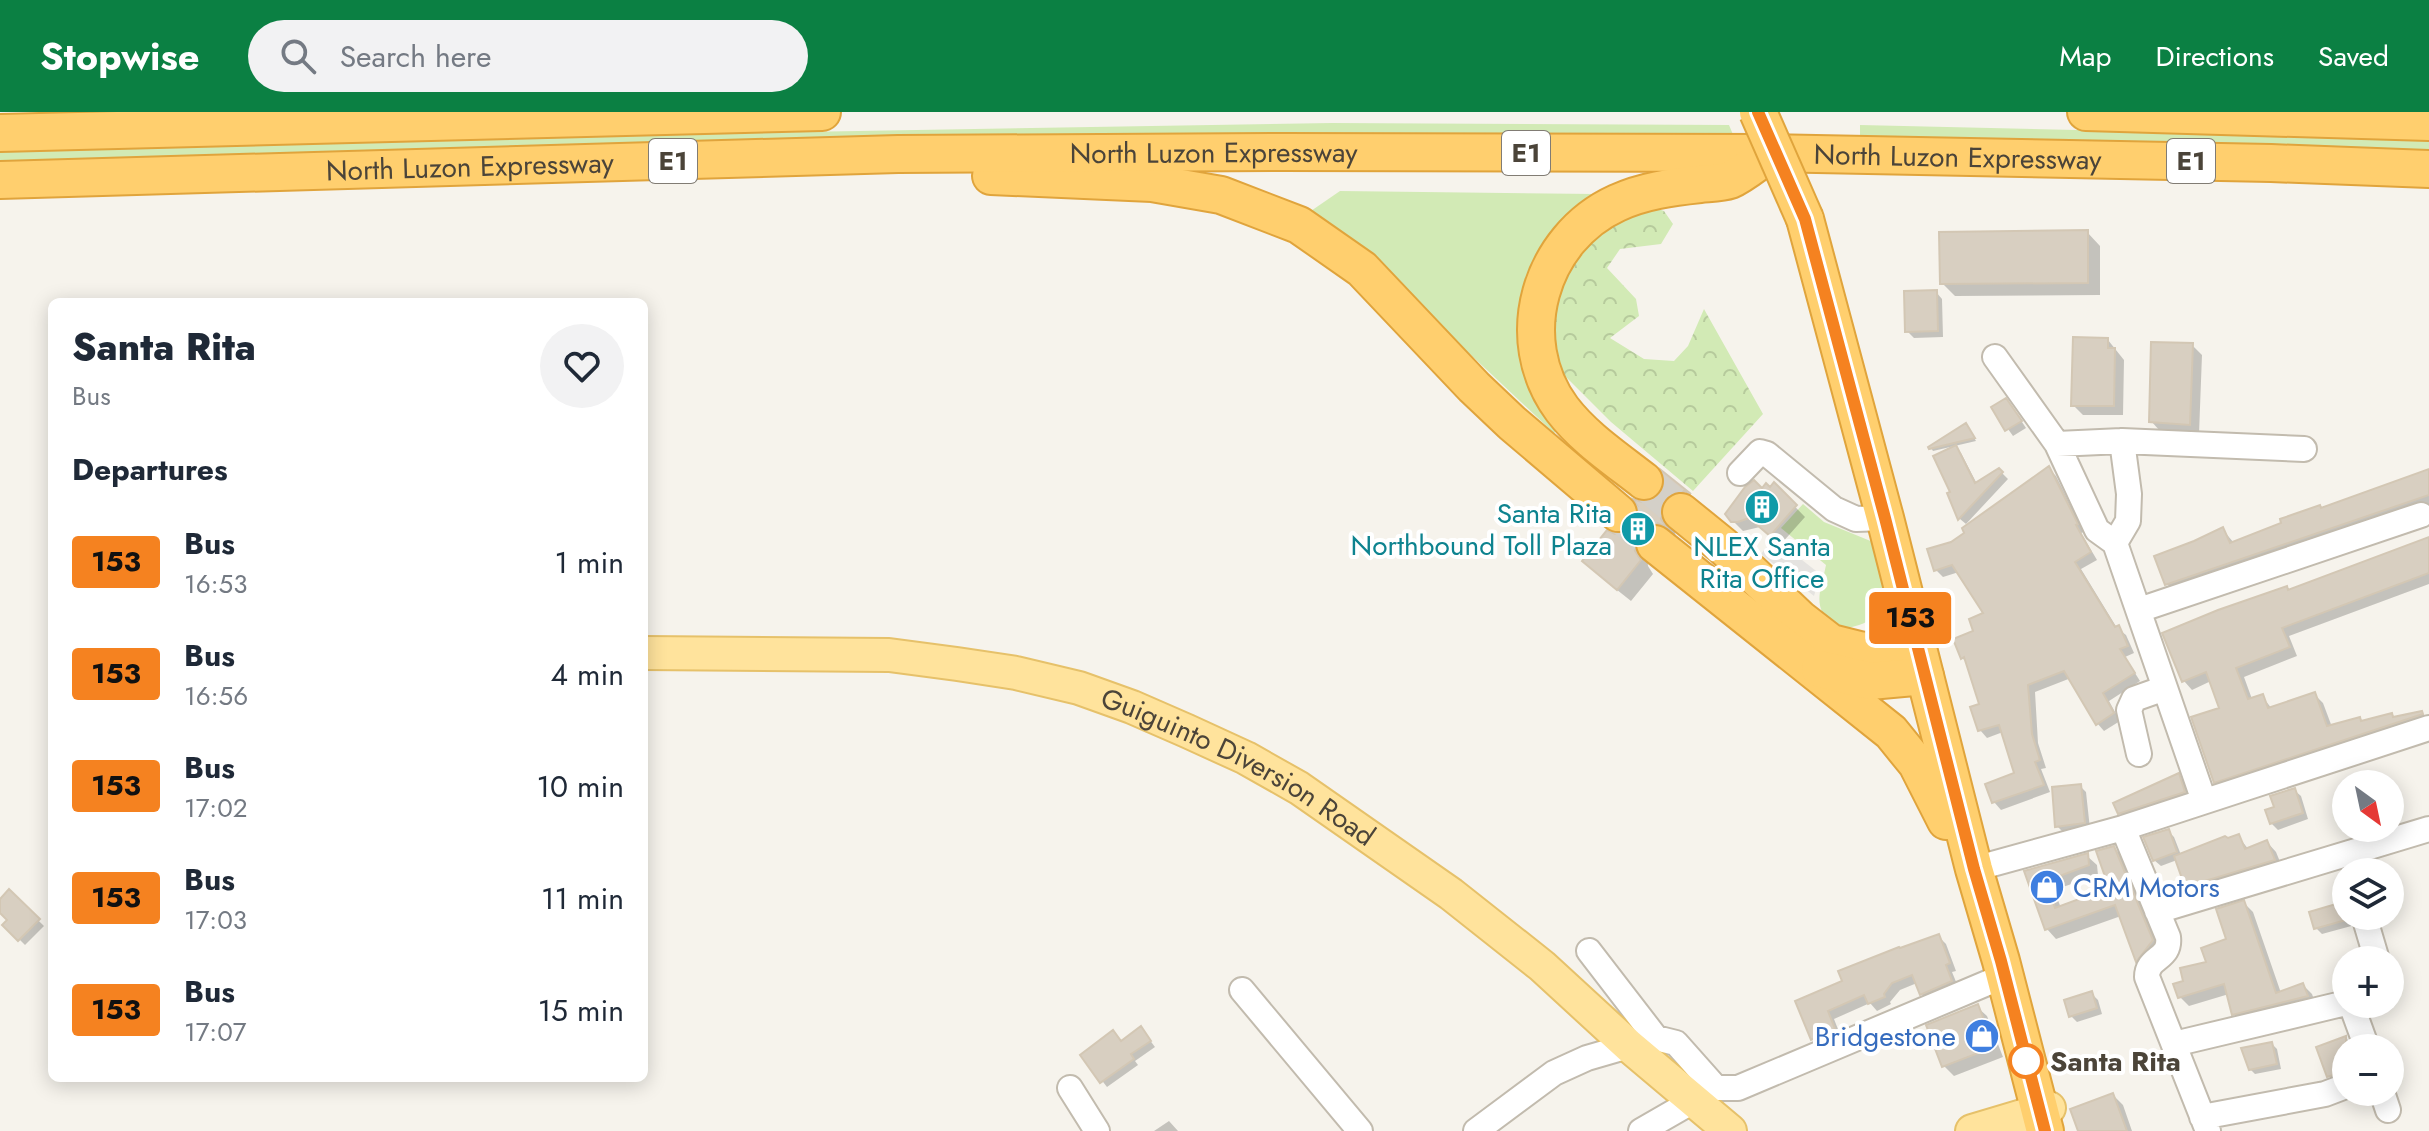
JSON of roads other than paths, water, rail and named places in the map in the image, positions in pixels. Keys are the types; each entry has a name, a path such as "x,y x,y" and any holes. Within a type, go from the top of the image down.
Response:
{"highway":[{"name":"North Luzon Expressway","path":"0,133 822,112"},
{"path":"1758,112 1805,219 1972,862 2047,1119"},
{"name":"North Luzon Expressway","path":"2086,112 2429,122"},
{"name":"North Luzon Expressway","path":"0,180 898,154 1280,152 1771,153 2429,169"},
{"path":"1644,481 1575,424 1548,384 1535,330 1538,300 1548,270 1571,235 1607,207 1652,191 1729,180 1771,153"},
{"path":"898,154 940,174 1152,183 1221,195 1299,225 1362,269 1474,387 1618,513"},
{"path":"1681,512 1723,546 1810,628 1831,643 1846,649 1886,650 1921,660"},
{"path":"1655,544 1901,742 1924,776 1942,815 1972,862"},
{"path":"1810,666 1870,681 1921,660"}],"main road":[{"name":"Guiguinto Diversion Road","path":"648,653 889,655 1016,673 1079,688 1132,707 1246,758 1299,788 1451,894 1642,1042 1730,1131"},
{"path":"1972,1131 2047,1119"}],"street":[{"path":"1995,357 2057,444 2097,530 2115,543 2204,801"},
{"path":"2057,444 2122,441 2304,449"},
{"path":"2115,543 2128,521 2129,494 2122,441"},
{"path":"1740,473 1760,452 1767,454 1834,509 1856,519 1885,518"},
{"path":"2139,610 2421,515"},
{"path":"2139,754 2129,710 2134,699 2165,688"},
{"path":"1972,862 2123,828 2429,728"},
{"path":"2123,828 2168,937 2166,952 2151,964 2147,977 2205,1124 2332,1091"},
{"path":"2359,858 2429,829"},
{"path":"2157,911 2332,867"},
{"path":"1589,951 1642,1042"},
{"path":"1641,1131 1716,1088 1738,1088 2004,976"},
{"path":"1242,990 1360,1131"},
{"path":"2174,1044 2332,1008"},
{"path":"1476,1131 1554,1073 1587,1058 1642,1042 1676,1043 1716,1088"},
{"path":"1070,1088 1097,1131"}],"tunnel":[{"path":"1644,481 1681,512"},
{"path":"1618,513 1655,544"}],"place":[{"name":"NLEX Santa Rita Office","path":"1762,507"},
{"name":"Santa Rita Northbound Toll Plaza","path":"1638,529"},
{"name":"CRM Motors","path":"2047,887"},
{"name":"Bridgestone","path":"1982,1036"},
{"name":"Santa Rita","path":"2026,1061"}]}
